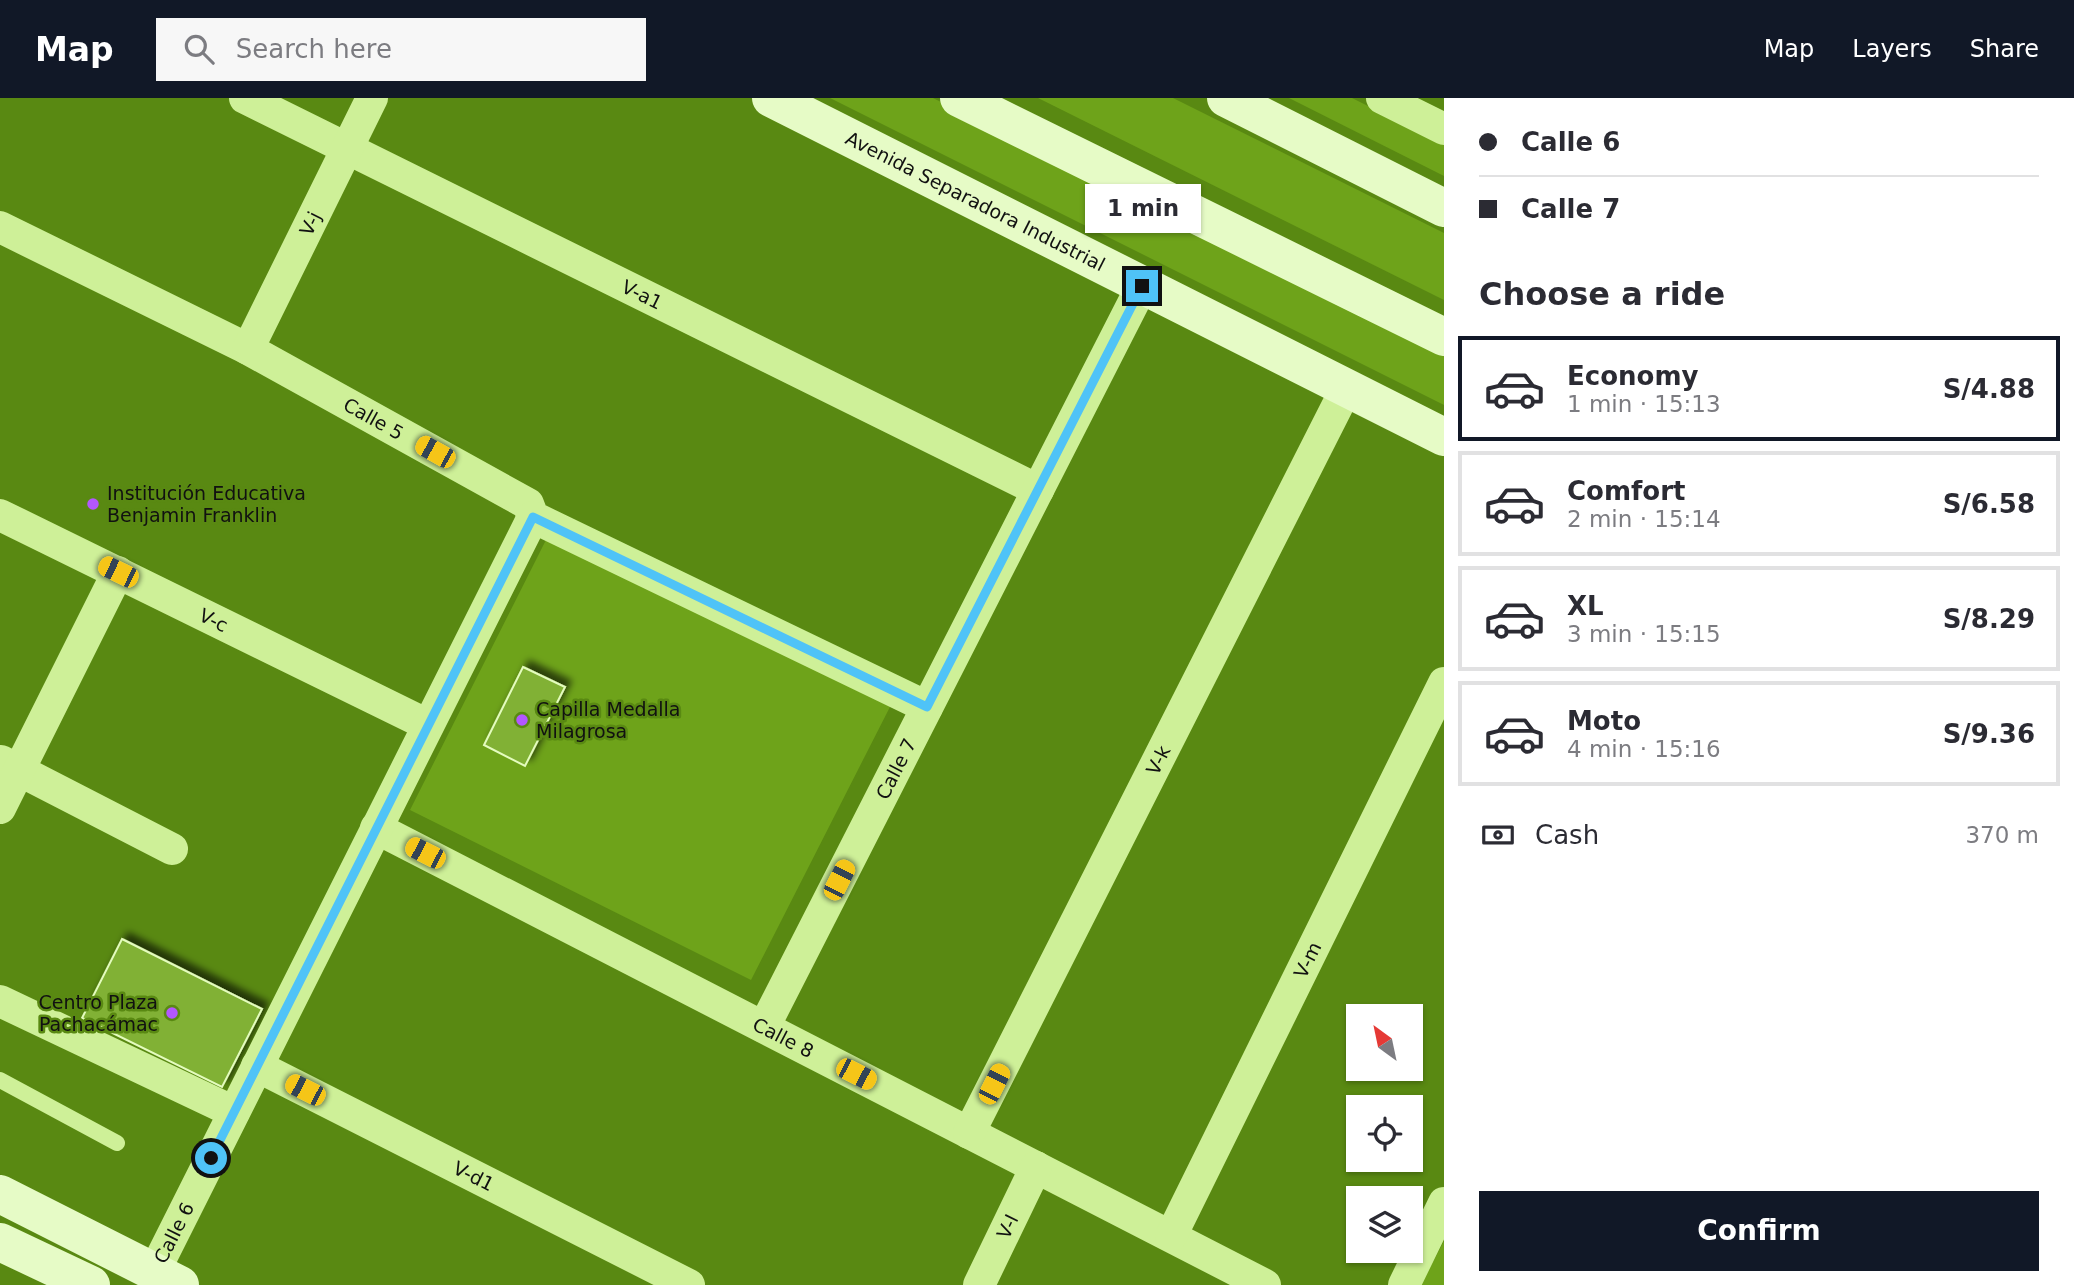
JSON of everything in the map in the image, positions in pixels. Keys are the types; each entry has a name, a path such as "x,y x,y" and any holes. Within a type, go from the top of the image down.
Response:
{"street":[{"name":"V-a1","path":"245,98 1038,490"},
{"name":"V-j","path":"248,349 372,98"},
{"name":"Avenida Separadora Industrial","path":"771,98 1444,437"},
{"path":"959,98 1444,337"},
{"path":"1226,98 1444,208"},
{"path":"1386,99 1444,129"},
{"name":"Calle 5","path":"0,227 248,349 528,504 533,517 927,707"},
{"name":"Calle 7","path":"764,1027 1142,286"},
{"name":"V-k","path":"969,1133 1347,387"},
{"name":"V-c","path":"0,515 428,724"},
{"name":"Calle 6","path":"167,1279 234,1112 533,517"},
{"path":"0,808 9,765 118,572"},
{"name":"V-m","path":"1171,1236 1444,683"},
{"path":"9,765 172,849"},
{"name":"Calle 8","path":"376,828 1265,1285"},
{"path":"0,1001 234,1112"},
{"name":"V-d1","path":"257,1066 689,1285"},
{"name":"V-I","path":"979,1285 1036,1167"},
{"path":"0,1194 167,1279"},
{"path":"1404,1285 1444,1203"},
{"path":"0,1242 91,1285"}],"lane":[{"path":"0,1080 117,1143"}],"green space":[{"path":"830,98 933,98 1444,353 1444,405"},
{"path":"1038,98 1173,98 1444,233 1444,300"},
{"path":"1289,98 1352,98 1444,144 1444,176"},
{"path":"551,530 893,701 751,980 410,810"},
{"path":"1444,1241 1444,1285 1421,1285"}],"building":[{"path":"523,667 565,687 525,766 484,745"},
{"name":"Centro Plaza Pachacámac","path":"122,939 262,1009 222,1087 82,1018"}],"place":[{"name":"Institución Educativa Benjamin Franklin","path":"93,504"},
{"name":"Capilla Medalla Milagrosa","path":"522,720"},
{"name":"Centro Plaza Pachacámac","path":"172,1013"}],"route":[{"path":"211,1158 533,517 927,707 1142,286"}]}
